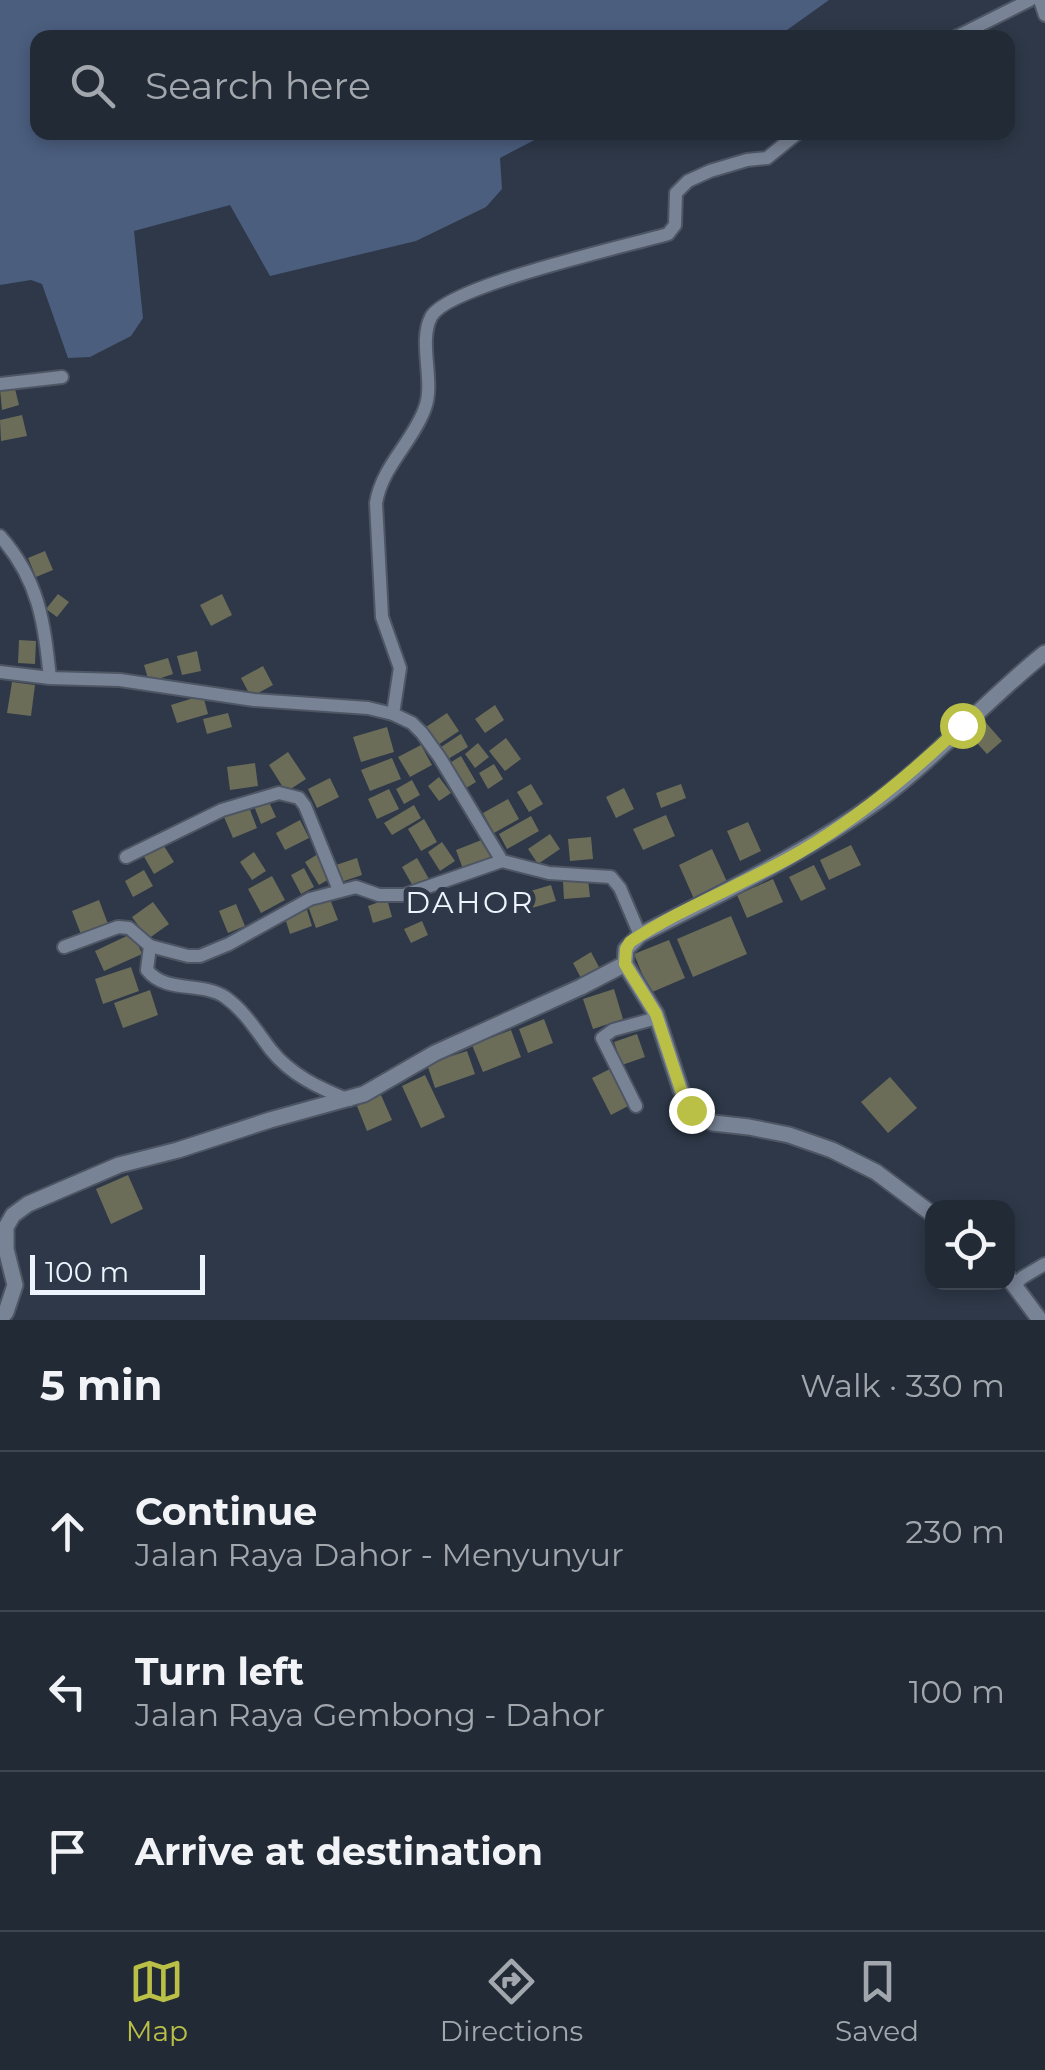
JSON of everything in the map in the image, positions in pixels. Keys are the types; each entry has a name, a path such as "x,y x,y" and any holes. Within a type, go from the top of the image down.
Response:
{"street":[{"path":"970,30 1030,0"},
{"path":"1040,0 1045,15"},
{"path":"393,714 400,668 382,617 376,503 379,488 428,400 427,341 431,316 444,304 507,278 668,234 675,226 676,193 688,181 734,163 767,158 788,140"},
{"path":"0,384 62,377"},
{"path":"0,536 30,579 44,620 50,678"},
{"path":"925,1209 876,1172 832,1150 788,1134 699,1118 681,1090 658,1018 625,964 626,949 640,936 846,823 883,796 1045,653"},
{"path":"0,672 120,680 281,704 368,708 393,714 422,733 502,861"},
{"path":"126,857 222,810 279,793 290,794 305,806 340,890"},
{"path":"64,947 118,927 129,928 150,946 200,956 310,899 362,888 380,896 404,895 502,861 549,874 611,877 620,888 640,936"},
{"path":"150,946 147,970 152,976 222,995 285,1065 319,1088 349,1100"},
{"path":"0,1320 15,1286 6,1249 6,1227 13,1215 28,1204 119,1165 349,1100 382,1086 435,1053 625,964"},
{"path":"636,1106 602,1038 613,1030 658,1018"},
{"path":"1040,1320 1015,1280 1045,1264"}],"shaded area":[{"path":"0,0 829,0 787,30 30,30 30,140 535,140 500,158 502,189 486,207 416,241 270,276 230,205 134,231 143,318 131,336 90,357 68,358 42,284 31,280 0,285"}],"building":[{"path":"14,385 19,405 2,410 0,389"},
{"path":"22,415 27,436 1,441 0,420"},
{"path":"45,551 53,570 36,577 28,558"},
{"path":"58,594 69,602 57,617 46,609"},
{"path":"222,594 232,615 211,626 200,605"},
{"path":"19,640 36,641 35,664 18,663"},
{"path":"197,651 201,671 182,675 177,656"},
{"path":"168,658 173,674 149,682 144,665"},
{"path":"263,666 273,685 251,697 241,678"},
{"path":"12,682 35,685 31,716 7,713"},
{"path":"203,695 208,714 177,723 171,705"},
{"path":"495,705 504,720 485,733 475,719"},
{"path":"228,713 232,727 207,734 203,719"},
{"path":"447,713 459,731 438,745 426,727"},
{"path":"980,716 1002,741 987,754 965,730"},
{"path":"387,727 394,752 361,762 353,737"},
{"path":"461,734 468,747 448,759 441,747"},
{"path":"506,738 521,759 505,771 489,751"},
{"path":"478,743 489,757 475,768 465,754"},
{"path":"421,745 432,765 410,777 398,757"},
{"path":"288,752 306,779 286,792 269,765"},
{"path":"461,756 476,782 463,790 448,764"},
{"path":"392,758 401,779 370,791 361,770"},
{"path":"255,763 258,786 230,790 227,767"},
{"path":"494,764 503,779 488,789 479,773"},
{"path":"439,777 451,793 439,801 428,786"},
{"path":"330,778 339,797 317,808 308,789"},
{"path":"412,780 420,795 404,804 396,789"},
{"path":"531,784 543,804 529,812 517,792"},
{"path":"681,784 686,798 661,808 656,793"},
{"path":"624,788 634,809 616,818 606,797"},
{"path":"389,789 399,809 377,819 368,799"},
{"path":"508,799 519,819 494,833 483,813"},
{"path":"268,800 276,817 261,824 254,806"},
{"path":"414,805 421,818 392,835 384,823"},
{"path":"249,807 257,828 233,838 224,817"},
{"path":"666,815 675,836 643,850 633,829"},
{"path":"531,816 539,831 507,849 499,834"},
{"path":"424,819 437,842 421,851 408,829"},
{"path":"300,820 309,838 285,850 276,833"},
{"path":"748,822 761,851 740,861 727,831"},
{"path":"550,834 560,849 538,864 528,849"},
{"path":"591,837 593,859 570,861 568,839"},
{"path":"484,839 491,859 463,869 456,850"},
{"path":"442,842 455,861 440,871 428,852"},
{"path":"162,843 174,862 154,874 143,855"},
{"path":"851,845 861,865 829,880 820,860"},
{"path":"712,849 728,884 694,899 679,865"},
{"path":"254,852 266,871 252,880 240,862"},
{"path":"318,854 331,878 319,885 305,862"},
{"path":"357,858 362,875 341,882 336,865"},
{"path":"417,858 429,879 414,888 402,867"},
{"path":"814,865 826,889 801,901 789,877"},
{"path":"304,868 314,887 301,894 291,875"},
{"path":"144,870 153,886 133,897 125,881"},
{"path":"272,876 285,900 261,913 248,889"},
{"path":"588,879 590,897 564,899 563,882"},
{"path":"773,879 783,902 747,918 737,895"},
{"path":"551,885 556,901 532,908 527,892"},
{"path":"330,899 338,920 316,928 308,906"},
{"path":"387,899 392,917 373,923 368,906"},
{"path":"99,900 108,924 81,934 72,911"},
{"path":"153,902 169,924 148,939 132,917"},
{"path":"236,904 245,926 228,933 219,911"},
{"path":"307,910 312,926 290,934 285,918"},
{"path":"731,916 747,954 693,977 677,939"},
{"path":"422,921 428,935 411,943 404,929"},
{"path":"133,933 142,954 104,971 95,951"},
{"path":"669,940 685,978 650,993 634,954"},
{"path":"591,952 600,969 582,980 573,963"},
{"path":"131,967 139,991 103,1004 95,979"},
{"path":"614,989 623,1019 593,1029 583,999"},
{"path":"150,990 158,1015 123,1028 114,1003"},
{"path":"544,1019 553,1043 528,1053 519,1029"},
{"path":"511,1030 521,1057 483,1072 472,1045"},
{"path":"637,1034 645,1057 622,1065 614,1042"},
{"path":"467,1051 475,1074 435,1088 427,1064"},
{"path":"612,1068 630,1105 611,1115 592,1078"},
{"path":"425,1075 445,1117 421,1128 402,1086"},
{"path":"890,1077 917,1108 888,1133 861,1102"},
{"path":"381,1095 392,1120 367,1131 357,1106"},
{"path":"128,1175 143,1209 111,1224 96,1189"}],"district":[{"name":"DAHOR","path":"470,902"}],"route":[{"path":"691,1110 656,1014 625,964 630,942 846,823 883,796 962,725"}]}
